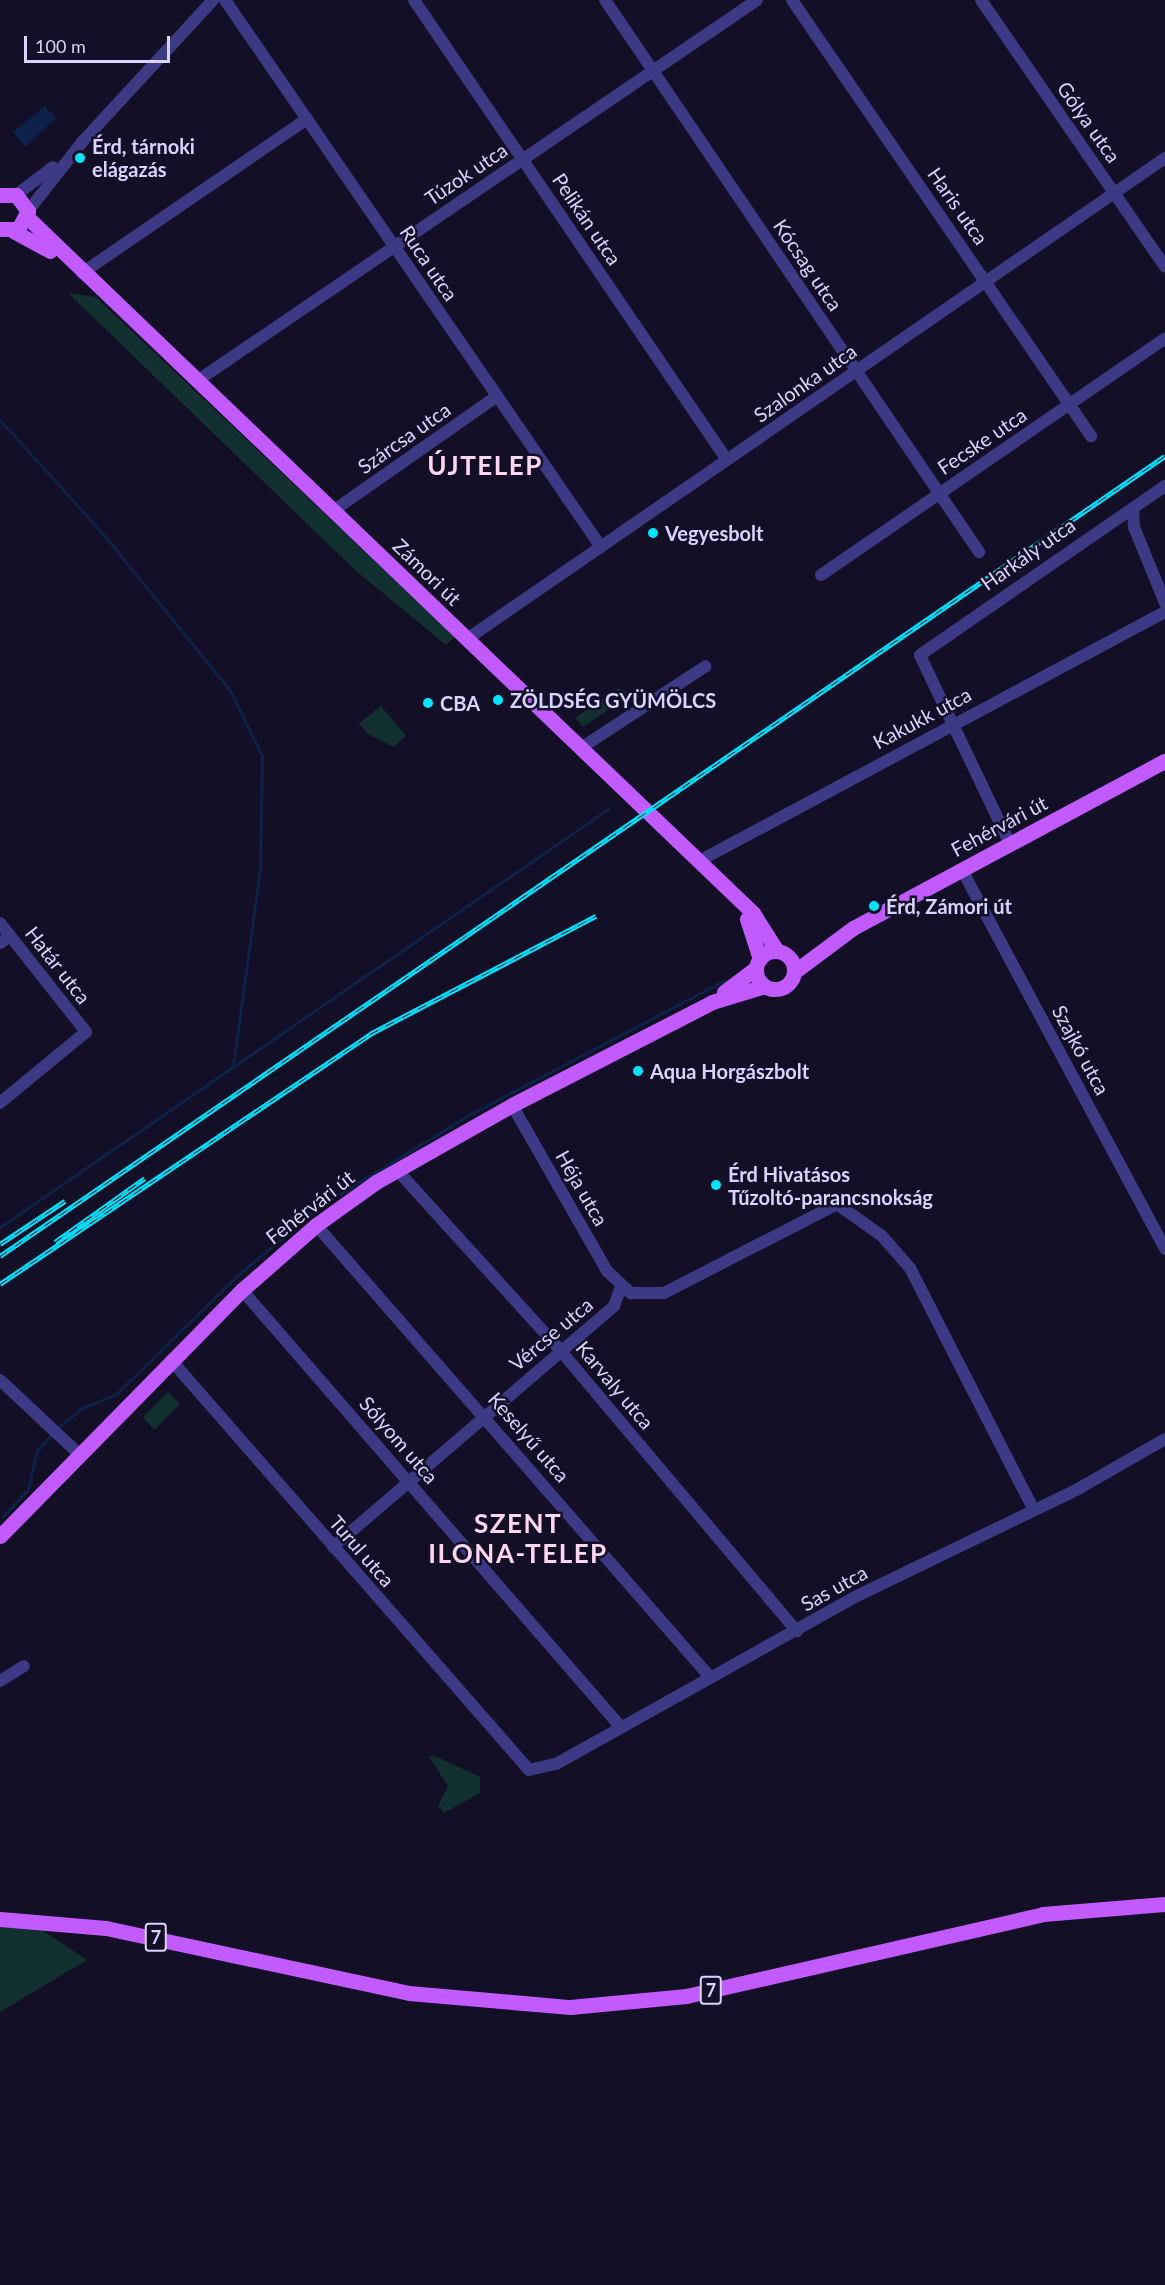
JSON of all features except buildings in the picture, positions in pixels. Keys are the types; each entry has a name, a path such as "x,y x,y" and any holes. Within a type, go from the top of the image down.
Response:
{"main road":[{"name":"Zámori út","path":"6,193 82,273 741,902 782,953 794,972"},
{"path":"4,231 27,214"},
{"name":"Zámori út","path":"4,231 82,273"},
{"name":"Fehérvári út","path":"712,1002 758,964 853,928 1165,761"},
{"name":"Zámori út","path":"741,902 765,986"},
{"name":"Fehérvári út","path":"2,1528 242,1290 316,1225 397,1170 512,1105 712,1002 765,986 783,987 794,972 853,928"},
{"name":"7","path":"0,1919 106,1928 409,1993 570,2007 687,1996 1043,1914 1165,1904"}],"street":[{"path":"27,214 83,141 213,0"},
{"name":"Ruca utca","path":"225,0 601,547"},
{"name":"Pelikán utca","path":"414,0 728,460"},
{"name":"Kócsag utca","path":"605,0 855,372 941,492 979,552"},
{"name":"Túzok utca","path":"197,381 757,0"},
{"name":"Haris utca","path":"792,0 1091,436"},
{"name":"Gólya utca","path":"981,0 1165,267"},
{"path":"82,273 307,119"},
{"path":"6,193 83,141"},
{"name":"Szalonka utca","path":"467,639 1165,158"},
{"name":"Fecske utca","path":"821,574 1165,339"},
{"name":"Szárcsa utca","path":"333,511 497,396"},
{"name":"Harkály utca","path":"950,724 919,661 923,650 1165,486"},
{"path":"1134,508 1134,527 1165,603"},
{"name":"Kakukk utca","path":"699,861 950,724 1165,612"},
{"path":"581,748 706,666"},
{"path":"950,724 1010,844"},
{"name":"Szajkó utca","path":"962,870 1165,1249"},
{"name":"Határ utca","path":"0,923 5,939 86,1032 0,1103"},
{"name":"Héja utca","path":"512,1105 621,1287"},
{"name":"Karvaly utca","path":"397,1170 560,1350 797,1631"},
{"path":"621,1287 642,1296 664,1293 837,1204 906,1262 1034,1510"},
{"name":"Keselyű utca","path":"316,1225 486,1416 710,1677"},
{"name":"Vércse utca","path":"333,1547 614,1306 621,1287"},
{"name":"Sólyom utca","path":"242,1290 620,1726"},
{"name":"Turul utca","path":"171,1360 524,1769"},
{"path":"0,1380 79,1454"},
{"name":"Sas utca","path":"524,1769 556,1764 710,1677 1034,1510 1165,1439"},
{"path":"0,1681 24,1666"}],"green space":[{"path":"68,293 96,297 455,637 446,645 355,570"},
{"path":"618,688 626,691 624,699 583,727 575,718"},
{"path":"381,706 406,736 394,747 368,734 359,723"},
{"path":"168,1392 180,1404 155,1429 143,1417"},
{"path":"433,1755 480,1777 480,1793 444,1813 438,1806 448,1786 429,1757"},
{"path":"0,1927 39,1928 87,1960 0,2012"}],"water":[{"path":"45,106 56,118 25,147 13,132"}],"waterway":[{"path":"0,420 104,535 231,692 262,756 260,869 233,1065"},
{"path":"0,1227 608,809"},
{"path":"59,1427 82,1408 116,1394 236,1277 317,1208 467,1116 725,980"},
{"path":"3,1516 28,1489 37,1451 51,1435"}],"railway":[{"path":"0,1256 1165,456"},
{"path":"0,1284 370,1034 596,916"},
{"path":"55,1242 145,1178"},
{"path":"0,1244 65,1201"}],"place":[{"name":"Érd, tárnoki elágazás","path":"80,158"},
{"name":"Vegyesbolt","path":"653,533"},
{"name":"ZÖLDSÉG GYÜMÖLCS","path":"498,700"},
{"name":"CBA","path":"428,703"},
{"name":"Érd, Zámori út","path":"874,906"},
{"name":"Aqua Horgászbolt","path":"638,1071"},
{"name":"Érd Hivatásos Tűzoltó-parancsnokság","path":"716,1185"}],"district":[{"name":"ÚJTELEP","path":"485,466"},
{"name":"SZENT ILONA-TELEP","path":"518,1539"}]}
